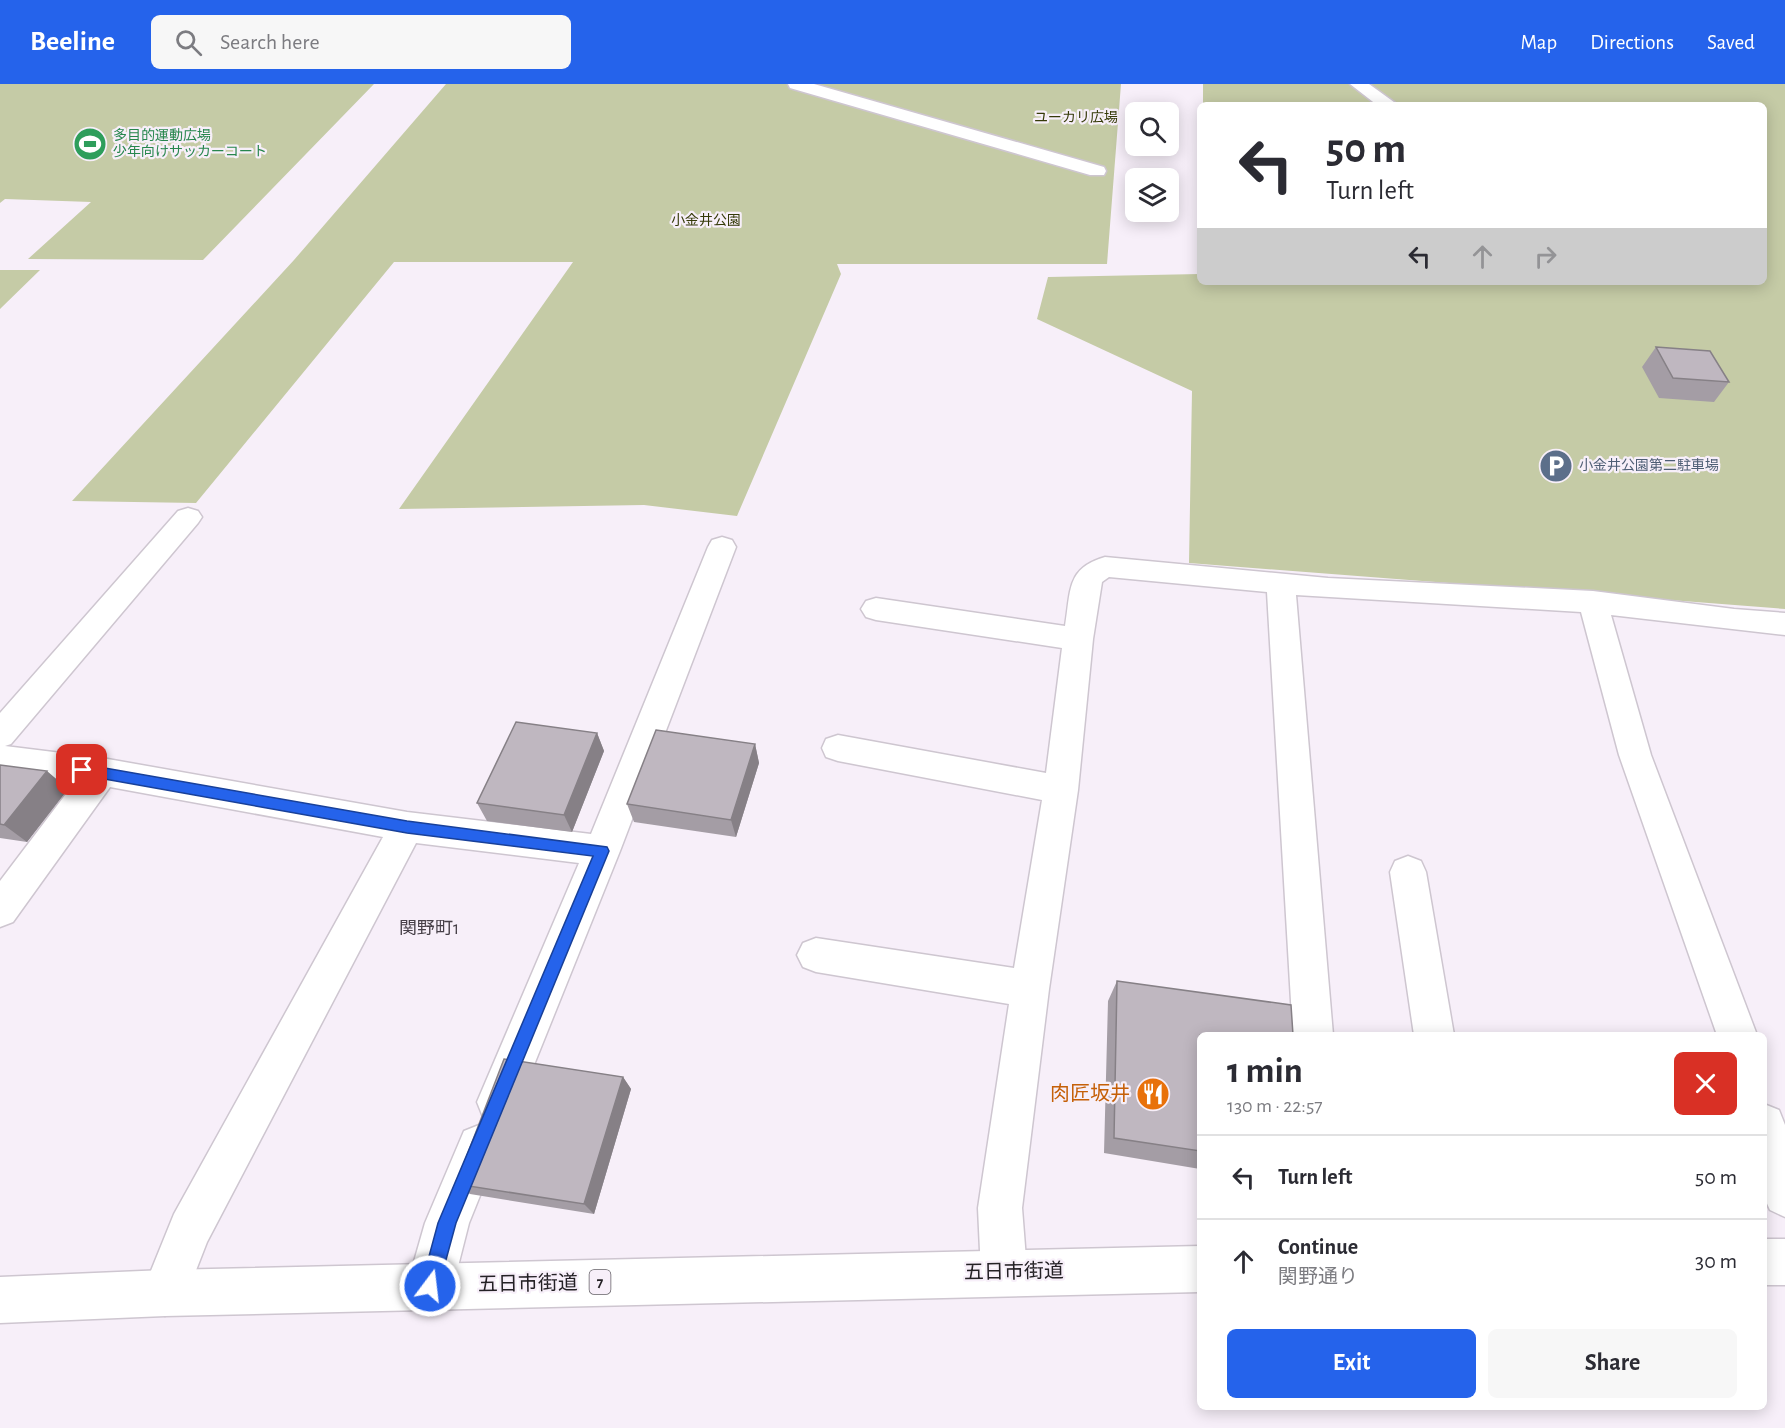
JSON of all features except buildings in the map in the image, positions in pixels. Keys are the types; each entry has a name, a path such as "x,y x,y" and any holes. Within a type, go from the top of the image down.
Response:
{"street":[{"path":"796,84 1097,171"},
{"path":"1358,84 1385,102"},
{"path":"0,735 188,517"},
{"path":"430,1286 447,1223 602,851 722,547"},
{"path":"1004,1272 1000,1208 1030,989 1061,790 1078,639 1088,577 1105,567 1281,584 1593,602 1734,620 1785,624"},
{"path":"1281,584 1313,1032"},
{"path":"1593,602 1635,755 1736,1032"},
{"path":"876,609 1078,639"},
{"path":"838,748 1061,790"},
{"path":"0,759 102,772 407,827 602,851"},
{"path":"0,910 102,772"},
{"path":"165,1293 190,1230 407,827"},
{"path":"1408,872 1434,1032"},
{"path":"816,956 1030,989"},
{"path":"1767,1135 1785,1195"},
{"path":"1767,1262 1785,1262"},
{"name":"五日市街道","path":"0,1300 430,1286 1197,1269"}],"green space":[{"path":"0,84 374,84 203,260 28,259 91,202 5,199 0,203"},
{"name":"小金井公園","path":"446,84 1121,84 1107,264 837,264 841,274 737,516 644,505 399,509 573,262 394,262 196,503 72,501 294,260"},
{"path":"1203,84 1785,84 1785,609 1189,563 1192,391 1037,319 1048,277 1197,274 1197,285 1767,285 1767,102 1203,102"},
{"path":"0,270 40,270 0,309"}],"place":[{"name":"多目的運動広場 少年向けサッカーコート","path":"90,144"},
{"name":"小金井公園第二駐車場","path":"1556,466"},
{"name":"肉匠坂井","path":"1153,1094"}],"district":[{"name":"関野町1","path":"429,929"}],"route":[{"path":"82,770 407,827 602,851 447,1223 430,1286"}],"park label":[{"name":"ユーカリ広場","path":"1076,118"}]}
